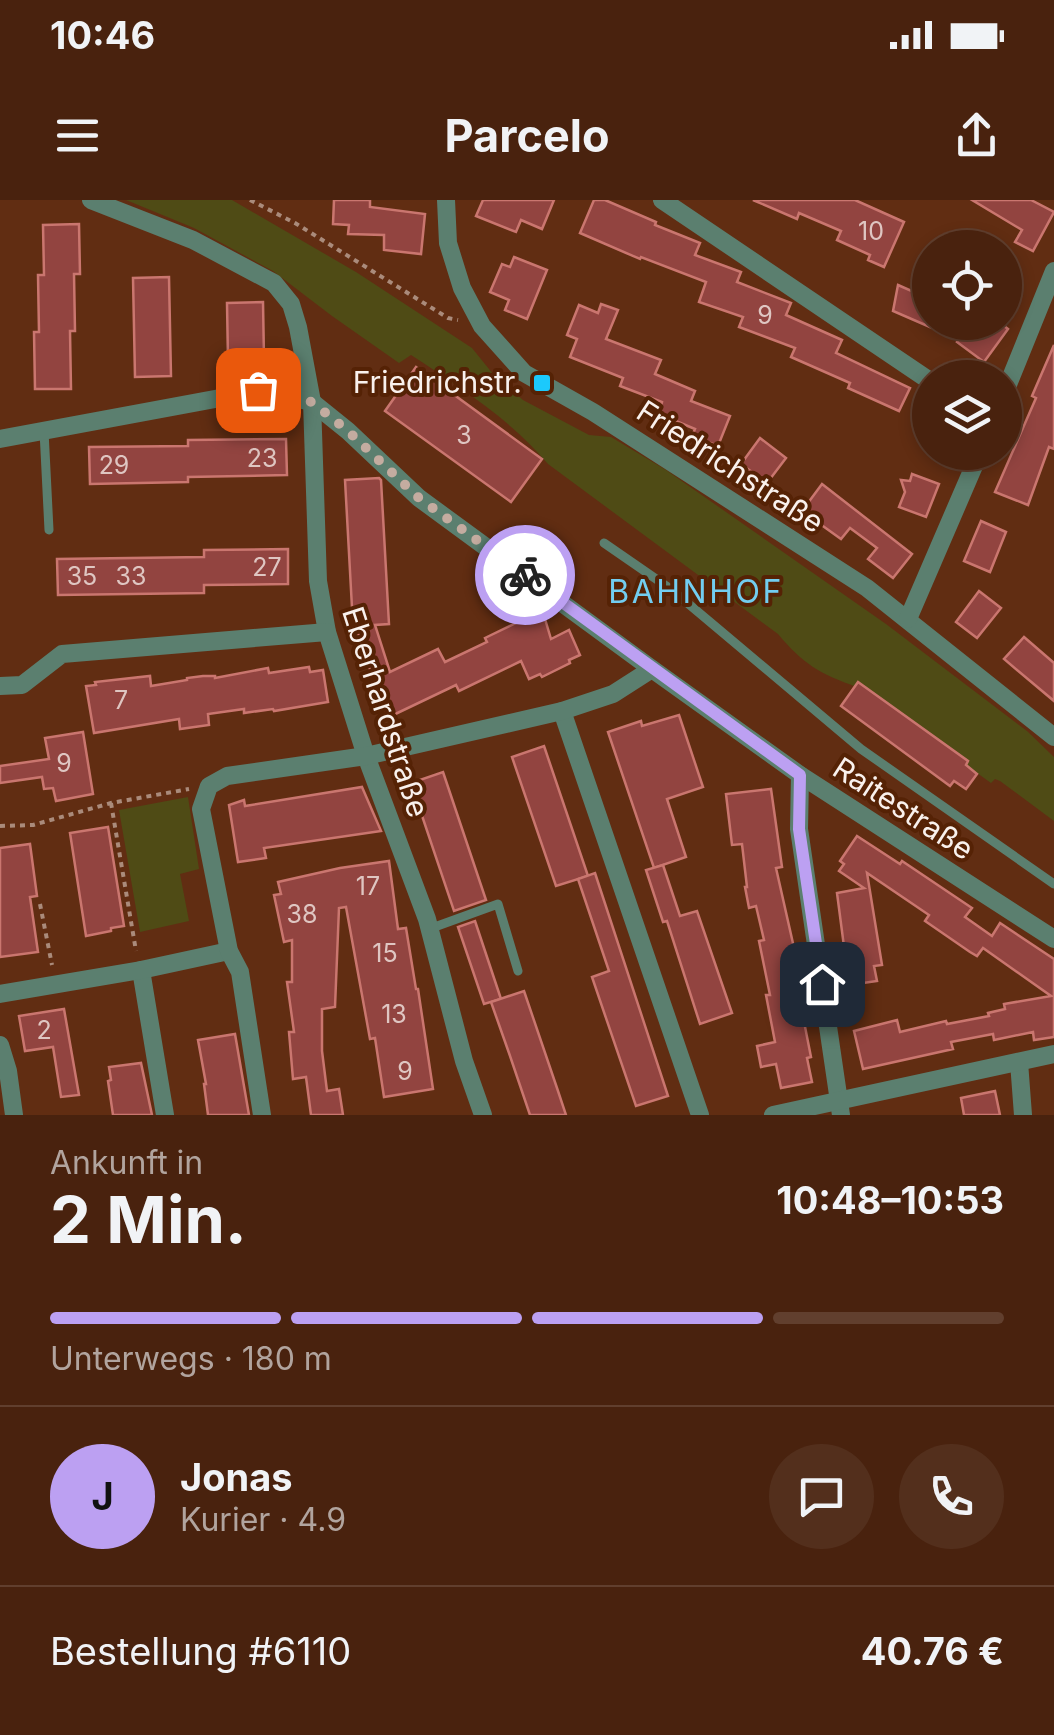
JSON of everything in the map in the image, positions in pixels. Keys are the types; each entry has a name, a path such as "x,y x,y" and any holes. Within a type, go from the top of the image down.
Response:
{"street":[{"name":"Eberhardstraße","path":"91,200 193,240 274,283 291,304 312,402 318,581 327,632 366,756 429,929 464,1061 483,1115"},
{"name":"Friedrichstraße","path":"446,200 448,243 462,288 482,326 524,373 594,412 867,588 1054,737"},
{"path":"662,200 912,369"},
{"path":"1018,360 1054,271"},
{"name":"Raitestraße","path":"0,440 258,390 312,402 419,498 652,669 800,775 1054,939"},
{"path":"908,619 972,470"},
{"path":"0,686 22,685 62,654 327,632"},
{"path":"262,1115 240,972 229,951 202,809 209,786 227,776 366,756 562,710 613,694 652,669"},
{"path":"562,710 700,1115"},
{"path":"800,775 799,829 839,1107"},
{"path":"0,994 229,951"},
{"path":"141,970 165,1115"},
{"path":"0,1045 14,1115"},
{"path":"773,1115 839,1107 1054,1054"},
{"path":"1019,1062 1024,1115"}],"lane":[{"path":"44,431 49,530"},
{"path":"604,542 672,590 861,749 1054,884"},
{"path":"429,929 498,904 518,971"}],"path":[{"path":"250,200 448,318 482,326"},
{"path":"0,826 33,825 112,802 209,786"},
{"path":"112,802 141,970"},
{"path":"40,904 56,985"}],"shaded area":[{"path":"126,200 232,200 356,272 472,348 493,374 523,400 589,435 611,437 666,470 886,624 1027,731 1054,757 1054,821 1000,781 995,779 991,783 857,687 804,661 778,634 548,464 501,418 448,379 411,355 399,363 273,271 194,228"},
{"path":"188,797 199,869 180,874 189,921 140,932 119,810"}],"building":[{"path":"334,200 370,200 370,207 425,214 421,254 384,250 384,235 348,234 349,225 333,224"},
{"path":"483,200 554,200 542,229 521,220 516,232 476,216"},
{"path":"594,200 605,200 700,243 695,255 741,272 737,282 791,303 786,315 842,340 836,353 910,388 899,411 848,388 850,383 791,357 795,348 739,327 743,317 699,302 706,282 580,233"},
{"path":"753,200 855,200 904,222 884,267 868,260 870,255 837,240 841,231 799,213 797,219"},
{"path":"972,200 1031,200 1054,212 1033,251 1022,246 1022,230"},
{"path":"79,224 80,274 74,274 75,331 70,331 71,389 35,389 34,332 39,332 38,275 44,275 43,225"},
{"path":"514,257 547,270 527,319 505,310 509,300 490,292 502,264 510,267"},
{"path":"169,277 171,376 135,377 133,278"},
{"path":"898,285 912,291 912,319 893,311"},
{"path":"263,302 264,359 228,360 227,303"},
{"path":"601,304 618,310 606,339 661,360 655,374 695,391 691,401 730,416 718,446 692,436 695,429 659,414 662,402 620,386 623,378 570,357 577,339 567,335 579,305 598,313"},
{"path":"958,340 1000,340 985,360"},
{"path":"1054,345 1054,449 1049,447 1028,505 995,492 1005,470 1022,470 1022,430 1036,398 1032,396"},
{"path":"416,367 542,459 511,502 385,411"},
{"path":"760,438 786,458 767,483 741,464"},
{"path":"286,439 287,475 90,484 89,447 188,446 188,440"},
{"path":"912,474 939,484 926,517 899,507 905,492 901,480 910,481"},
{"path":"379,478 389,624 375,625 390,672 438,649 445,662 487,642 485,638 526,618 525,614 542,609 551,639 569,630 580,655 542,677 540,674 529,679 521,661 459,691 456,685 387,718 374,692 377,691 353,626 345,480"},
{"path":"822,484 912,554 893,578 868,559 877,548 850,528 841,539 802,511"},
{"path":"981,521 1006,532 990,572 964,561"},
{"path":"288,549 288,584 204,585 204,593 58,595 57,559 204,557 204,550"},
{"path":"979,591 1001,608 977,638 956,622"},
{"path":"1024,637 1054,663 1054,701 1004,659"},
{"path":"309,667 310,672 323,670 328,702 274,711 244,713 244,709 208,714 209,725 180,729 179,719 94,733 86,686 96,685 95,682 150,676 151,686 268,668 269,673"},
{"path":"858,682 968,761 966,765 977,774 966,789 954,781 950,786 841,706"},
{"path":"679,715 703,787 667,799 686,857 654,868 608,732 641,721 642,726"},
{"path":"83,732 93,794 56,801 53,788 44,789 42,777 0,783 0,766 49,759 45,738"},
{"path":"544,746 588,876 556,886 512,757"},
{"path":"443,772 486,900 454,911 411,783"},
{"path":"362,787 381,831 264,848 266,858 238,862 229,805 244,800 245,806"},
{"path":"771,789 782,867 776,868 799,970 794,971 811,1057 807,1058 812,1082 781,1088 776,1064 761,1067 757,1046 775,1042 759,941 764,940 756,906 749,908 742,844 732,845 726,794"},
{"path":"108,827 124,926 86,936 70,833"},
{"path":"857,836 972,908 965,917 992,936 1000,923 1054,959 1054,1037 1034,1040 1033,1032 994,1040 993,1034 951,1042 953,1049 863,1069 854,1031 897,1020 900,1032 946,1021 947,1024 989,1016 988,1013 1005,1009 1004,1004 1051,996 983,948 977,956 970,952 925,921 929,915 867,873 882,965 874,966 877,981 849,985 837,893 864,888 839,871 844,864 840,861"},
{"path":"30,844 37,896 30,897 38,952 0,957 0,848"},
{"path":"389,861 398,929 406,928 418,989 433,1089 384,1097 346,907 339,908 335,1007 322,1009 322,1051 327,1091 339,1089 343,1115 311,1115 306,1077 293,1079 289,1032 294,1032 287,982 292,982 292,940 284,942 274,895 281,894 278,882"},
{"path":"663,865 680,916 697,911 732,1013 700,1024 646,870"},
{"path":"595,873 668,1096 636,1106 592,977 609,971 578,879"},
{"path":"475,921 501,999 484,1004 458,927"},
{"path":"524,991 566,1115 530,1115 491,1002"},
{"path":"64,1009 79,1095 61,1097 53,1047 25,1051 19,1016"},
{"path":"235,1034 249,1115 208,1115 198,1040"},
{"path":"141,1063 152,1115 113,1115 109,1067"},
{"path":"995,1091 1000,1115 964,1115 961,1098"}],"way so far":[{"path":"258,390 312,402 419,498 525,575"}],"place":[{"name":"Friedrichstr.","path":"542,383"}],"district":[{"name":"BAHNHOF","path":"696,592"}],"route":[{"path":"525,575 800,775 799,829 822,984"}]}
